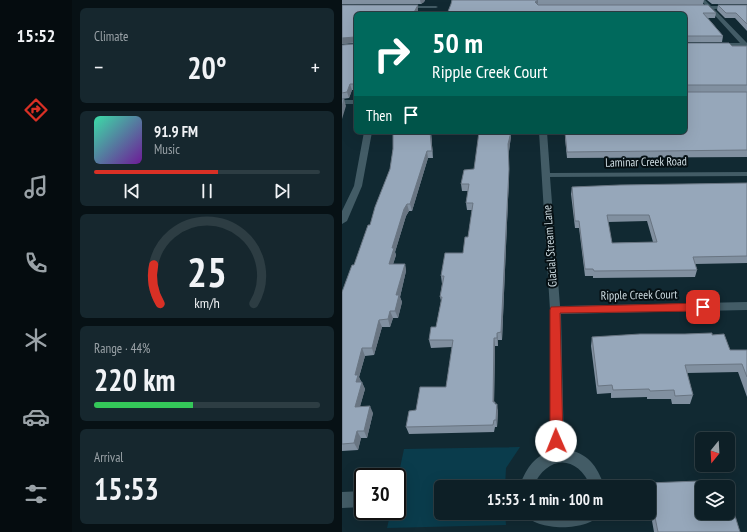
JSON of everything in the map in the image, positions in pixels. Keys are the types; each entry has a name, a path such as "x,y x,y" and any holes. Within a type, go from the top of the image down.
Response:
{"street":[{"path":"434,12 439,0"},
{"path":"703,0 746,45"},
{"path":"397,7 436,6"},
{"path":"695,8 747,8"},
{"path":"707,45 746,45"},
{"path":"342,102 354,102"},
{"path":"342,220 358,186 368,134"},
{"name":"Glacial Stream Lane","path":"543,134 555,310 557,456"},
{"name":"Laminar Creek Road","path":"545,175 747,174"},
{"name":"Ripple Creek Court","path":"555,310 747,306"},
{"path":"528,480 536,466 545,459 557,456 567,456 578,460 587,466 594,475 596,480"},
{"path":"342,500 354,500"},
{"path":"538,520 541,523 554,528 567,529 580,529 588,520"}],"shaded area":[{"path":"520,447 506,468 505,480 434,480 434,520 506,520 506,525 387,528 389,520 406,520 406,468 400,468 404,449"}],"building":[{"path":"452,0 538,0 535,2 538,5 708,5 716,13 703,13 723,36 687,36 687,12 448,12"},
{"path":"342,5 418,5 414,12 354,12 354,37 342,38"},
{"path":"718,5 747,5 747,24 736,13 726,13"},
{"path":"687,43 729,43 732,46 747,46 747,85 687,85"},
{"path":"354,44 354,84 350,84 347,92 342,93 342,45"},
{"path":"687,92 747,92 747,150 567,152 565,134 687,134"},
{"path":"393,134 430,134 432,151 427,151 410,204 407,204 404,209 392,248 394,248 389,264 405,264 396,295 399,295 395,311 390,311 388,319 379,320 372,348 362,348 355,375 358,375 356,382 362,382 355,407 370,406 364,431 357,431 354,443 342,444 342,292 352,265 354,265 368,225 370,225 375,207 390,169 393,149"},
{"path":"479,134 510,134 508,144 509,169 501,332 497,333 497,338 494,338 493,402 497,404 496,420 494,420 493,425 406,427 409,411 416,410 420,387 446,387 453,340 429,340 431,327 436,327 442,297 440,297 444,276 441,276 445,253 463,253 465,237 468,237 473,203 466,203 469,184 461,184 464,170 474,169"},
{"path":"747,183 747,256 693,257 697,270 594,271 593,269 585,269 579,221 575,221 572,187","holes":["607,215 649,215 657,242 612,243"]},
{"path":"712,333 712,335 724,334 730,350 747,350 747,377 742,364 685,365 693,395 675,396 674,390 613,390 612,385 598,386 592,337 640,334"},
{"path":"695,481 695,520 735,520 735,516 740,532 658,532 656,520 656,483"}],"route":[{"path":"556,441 555,310 703,307"}]}
